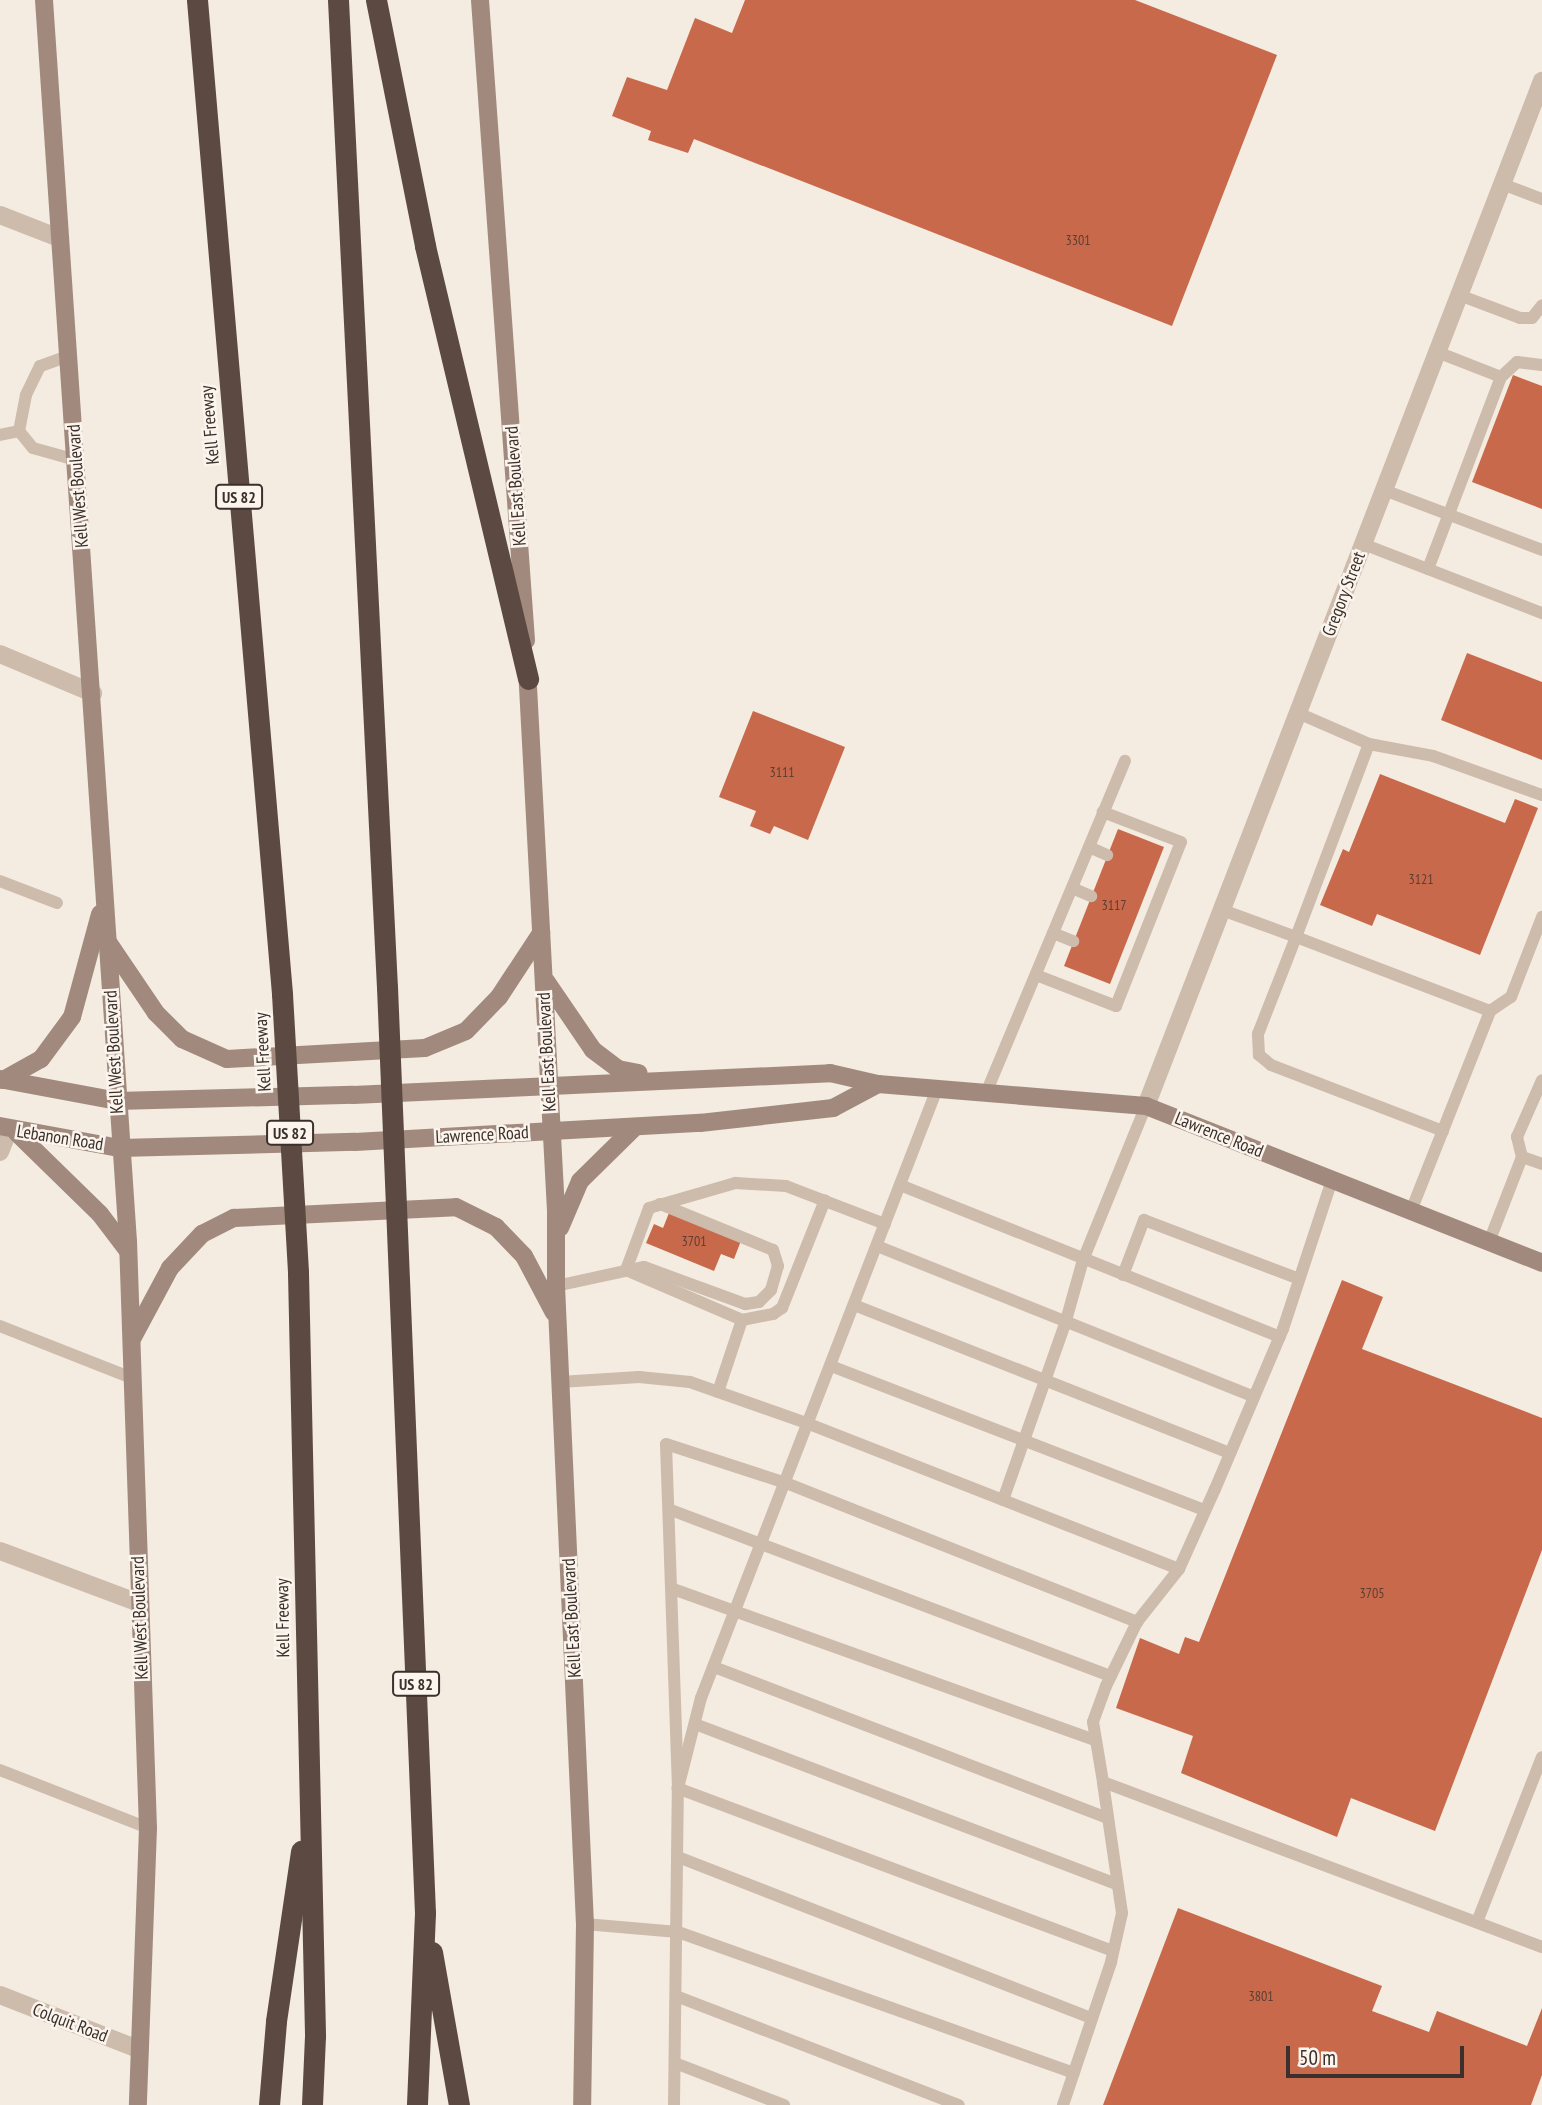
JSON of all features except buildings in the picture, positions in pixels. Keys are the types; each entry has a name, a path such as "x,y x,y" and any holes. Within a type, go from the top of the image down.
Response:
{"highway":[{"name":"Kell Freeway","path":"197,0 282,994 298,1273 315,2036 312,2105"},
{"name":"US 82","path":"338,0 387,987 425,1913 417,2105"},
{"path":"376,0 425,246 528,679"},
{"path":"269,2105 276,2021 310,1794"},
{"path":"425,1913 459,2105"}],"main road":[{"name":"Kell West Boulevard","path":"44,0 93,693 128,1251 148,1828 138,2105"},
{"name":"Kell East Boulevard","path":"480,0 528,679 544,973 585,1924 582,2105"},
{"path":"1,1079 41,1059 72,1017 105,894"},
{"path":"108,942 156,1013 182,1040 227,1059 425,1048 466,1031 499,997 541,933"},
{"path":"544,973 551,993 593,1049 618,1069 666,1079"},
{"name":"Lawrence Road","path":"117,1101 830,1073 878,1084 1146,1106 1542,1263"},
{"path":"1,1079 117,1101"},
{"name":"Lawrence Road","path":"120,1148 635,1127 833,1108 878,1084"},
{"path":"556,1238 580,1181 635,1127"},
{"path":"8,1129 100,1214 128,1251"},
{"name":"Lebanon Road","path":"8,1129 120,1148"},
{"path":"131,1341 170,1268 202,1234 234,1218 456,1207 496,1227 524,1256 557,1320"}],"street":[{"name":"Gregory Street","path":"1146,1106 1542,81"},
{"path":"0,215 59,238"},
{"path":"0,654 93,693"},
{"path":"0,1152 8,1129"},
{"path":"0,1551 139,1603"},
{"name":"Colquit Road","path":"0,1995 140,2050"}],"lane":[{"path":"1502,184 1542,199"},
{"path":"1460,295 1520,318 1532,318 1542,305"},
{"path":"1437,352 1501,377"},
{"path":"68,356 40,366 26,395 19,430 33,448 76,460"},
{"path":"1428,569 1501,377 1517,362 1542,365"},
{"path":"0,435 19,430"},
{"path":"1384,490 1542,550"},
{"path":"1363,544 1542,613"},
{"path":"1298,713 1369,744 1433,756 1542,795"},
{"path":"1369,744 1258,1034 1259,1055 1271,1065 1443,1131"},
{"path":"986,1093 1125,761"},
{"path":"1036,975 1116,1006 1181,842 1103,812"},
{"path":"1089,847 1107,855"},
{"path":"1154,873 1167,878"},
{"path":"0,881 57,903"},
{"path":"1072,888 1091,896"},
{"path":"1222,910 1490,1011"},
{"path":"1138,914 1151,919"},
{"path":"1411,1211 1490,1011 1511,997 1542,917"},
{"path":"1053,933 1073,941"},
{"path":"1119,960 1132,965"},
{"path":"1489,1242 1522,1157 1517,1137 1542,1080"},
{"path":"678,1788 714,1667 937,1089"},
{"path":"1003,1500 1065,1324 1083,1260 1146,1106"},
{"path":"1522,1157 1542,1164"},
{"path":"1063,2105 1113,1951 1122,1913 1103,1782 1093,1739 1093,1722 1137,1622 1179,1569 1280,1337 1332,1180"},
{"path":"626,1270 649,1208 735,1183 786,1186 885,1224"},
{"path":"900,1185 1280,1337"},
{"path":"626,1270 742,1321 782,1308 825,1200"},
{"path":"556,1286 644,1267 745,1304 759,1302 771,1290 778,1266 773,1250 660,1204"},
{"path":"1123,1275 1144,1220 1299,1279"},
{"path":"877,1246 1065,1324 1254,1397"},
{"path":"854,1305 1230,1453"},
{"path":"718,1392 742,1321"},
{"path":"0,1326 132,1378"},
{"path":"831,1366 1025,1438 1205,1510"},
{"path":"560,1382 639,1377 690,1382 809,1424 1179,1569"},
{"path":"674,2105 678,1788 671,1510 666,1444 786,1483 1137,1622"},
{"path":"671,1510 1111,1676"},
{"path":"673,1589 1093,1739"},
{"path":"714,1667 1108,1818"},
{"path":"695,1724 1117,1884"},
{"path":"1477,1922 1542,1757"},
{"path":"0,1770 148,1828"},
{"path":"1103,1782 1542,1947"},
{"path":"678,1788 1113,1951"},
{"path":"678,1857 1092,2018"},
{"path":"585,1924 678,1932 1074,2073"},
{"path":"676,1996 959,2105"},
{"path":"675,2063 784,2105"}]}
